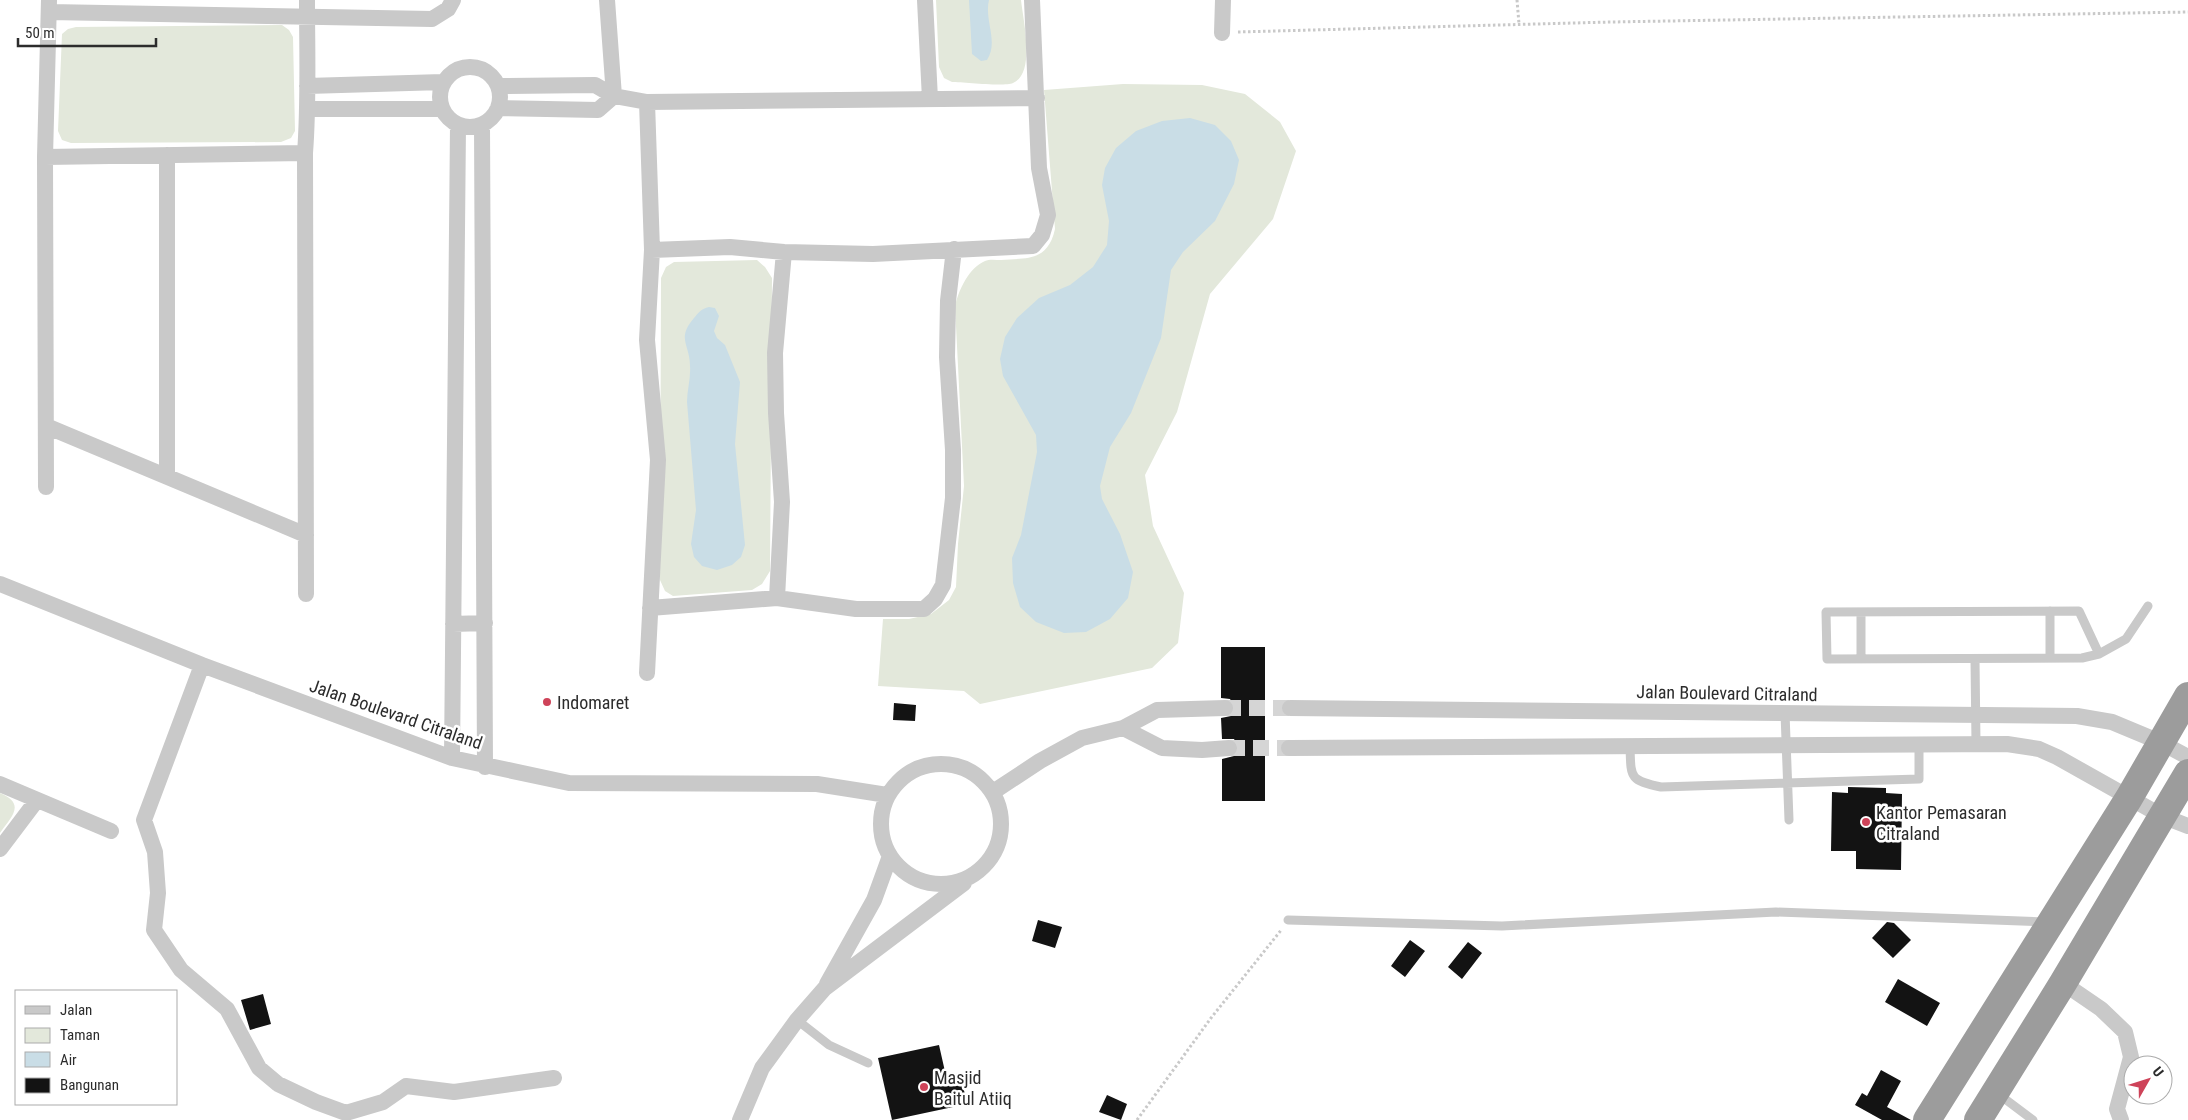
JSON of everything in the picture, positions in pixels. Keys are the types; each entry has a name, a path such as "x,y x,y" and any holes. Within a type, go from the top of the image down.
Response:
{"highway":[{"path":"1927,1120 2129,798 2188,696"},
{"path":"1978,1120 2063,983 2188,773"}],"street":[{"path":"46,487 45,157 49,6 307,8 432,19 448,9 453,0"},
{"path":"607,0 614,96"},
{"path":"925,0 930,99"},
{"path":"652,250 730,247 784,252 873,254 1033,246 1042,235 1048,215 1038,168 1032,0"},
{"path":"1222,33 1223,0"},
{"path":"306,594 306,153 309,109 307,86 307,8"},
{"path":"472,67 487,73 498,86 500,97 498,108 492,118 482,125 470,128 458,125 442,109 440,96 443,82 455,70 472,67"},
{"path":"307,86 443,82"},
{"path":"498,86 595,85 614,96 647,102 1037,98"},
{"path":"498,108 598,110 614,96"},
{"path":"647,102 652,250 648,340 658,460 647,672"},
{"path":"309,109 442,109"},
{"path":"452,758 458,125"},
{"path":"482,125 486,766"},
{"path":"45,157 306,153"},
{"path":"167,155 167,476"},
{"path":"650,608 777,598 856,609 924,609 935,599 943,585 953,498 953,450 947,357 948,301 954,249"},
{"path":"777,598 782,502 776,413 775,353 784,252"},
{"path":"46,426 306,535"},
{"name":"Jalan Boulevard Citraland","path":"0,584 202,665 452,758 568,783 817,784 887,795"},
{"path":"453,624 485,624"},
{"path":"202,665 144,820 156,860 158,893 154,930 181,970 227,1008 259,1068 278,1084 346,1113 383,1102 406,1086 454,1092 554,1078"},
{"path":"993,792 1040,761 1082,738 1123,728 1157,710 1224,708"},
{"name":"Jalan Boulevard Citraland","path":"1290,708 2077,716 2112,722 2160,742 2188,757"},
{"path":"1123,728 1162,748 1202,750 1229,748"},
{"path":"1289,748 2007,744 2039,748 2162,816 2188,826"},
{"path":"740,1120 762,1068 797,1020 825,988 974,876 995,853 1002,822 993,792 969,770 938,763 908,772 887,795 880,826 890,856 913,878 944,885 974,876"},
{"path":"0,784 111,831"},
{"path":"0,849 37,800"},
{"path":"825,988 874,900 890,856"},
{"path":"2063,983 2101,1009 2126,1032 2131,1057 2117,1109 2121,1120"}],"lane":[{"path":"2099,654 2080,611 1826,612 1827,659 2082,658 2099,654 2126,639 2148,606"},
{"path":"2050,611 2050,658"},
{"path":"1860,612 1861,659"},
{"path":"1975,659 1976,744"},
{"path":"1785,713 1789,820"},
{"path":"1630,746 1631,772 1639,782 1662,787 1919,779 1919,743"},
{"path":"1288,920 1502,926 1776,912 2051,922"},
{"path":"797,1020 829,1045 868,1063"},
{"path":"1995,1091 2033,1120"}],"path":[{"path":"1517,0 1520,24"},
{"path":"1222,33 1520,24 2188,12"},
{"path":"1137,1120 1211,1018 1288,920"}],"green space":[{"path":"936,0 1021,0 1026,58 1020,77 1013,83 1001,85 952,82 944,78 939,67"},
{"path":"282,25 289,30 293,37 295,131 291,138 281,142 71,143 62,140 58,131 62,34 68,29 76,27"},
{"path":"1123,84 1202,85 1245,94 1280,122 1296,151 1273,219 1210,294 1177,412 1145,475 1153,526 1184,593 1178,643 1152,668 980,704 964,691 878,686 883,619 909,619 931,614 949,600 956,587 964,486 955,306 959,293 970,274 979,264 988,260 1020,259 1036,256 1047,247 1052,239 1055,229 1044,90"},
{"path":"757,260 765,267 772,278 770,571 762,584 752,590 673,596 665,591 660,580 661,278 666,267 674,262"},
{"path":"0,793 13,801 15,806 12,816 0,833"}],"water":[{"path":"969,0 989,0 988,15 992,46 987,60 981,61 972,54"},
{"path":"1190,118 1215,125 1231,141 1239,160 1234,184 1215,221 1183,252 1171,270 1161,338 1131,413 1110,447 1100,486 1102,499 1120,534 1133,572 1128,598 1110,619 1086,632 1064,633 1036,622 1020,607 1013,583 1012,558 1021,535 1037,452 1036,435 1003,376 1000,359 1005,337 1017,318 1039,298 1070,285 1093,267 1107,245 1109,221 1102,185 1105,168 1116,148 1136,131 1162,121"},
{"path":"709,307 715,308 719,316 714,331 717,338 725,345 740,382 735,444 745,545 741,557 732,565 717,570 702,566 694,557 691,544 696,510 687,402 690,366 685,337 686,331 694,318 700,311"}],"building":[{"path":"1221,647 1265,647 1265,801 1222,801 1222,759 1234,756 1239,748 1234,739 1222,739 1221,718 1231,716 1235,708 1230,699 1221,698"},
{"path":"894,703 916,705 915,721 893,720"},
{"name":"Kantor Pemasaran Citraland","path":"1848,787 1886,788 1886,793 1902,794 1901,870 1856,869 1856,851 1831,851 1832,792 1848,793"},
{"path":"1038,920 1062,927 1055,948 1032,941"},
{"path":"1887,922 1894,923 1911,940 1893,958 1872,938"},
{"path":"1410,940 1425,951 1405,977 1391,966"},
{"path":"1468,942 1482,953 1462,979 1448,967"},
{"path":"1898,979 1940,1003 1927,1026 1885,1002"},
{"path":"263,994 271,1024 250,1030 241,1000"},
{"name":"Masjid Baitul Atiiq","path":"939,1045 946,1076 960,1073 966,1099 952,1102 953,1107 892,1120 878,1058"},
{"path":"1881,1070 1901,1081 1887,1107 1911,1120 1882,1120 1855,1105 1862,1093 1867,1096"},
{"path":"1107,1095 1127,1104 1121,1120 1099,1112"}],"tunnel":[{"path":"1225,708 1290,708"},
{"path":"1229,748 1289,748"}],"place":[{"name":"Indomaret","path":"547,702"},
{"name":"Kantor Pemasaran Citraland","path":"1866,822"},
{"name":"Masjid Baitul Atiiq","path":"924,1087"}]}
